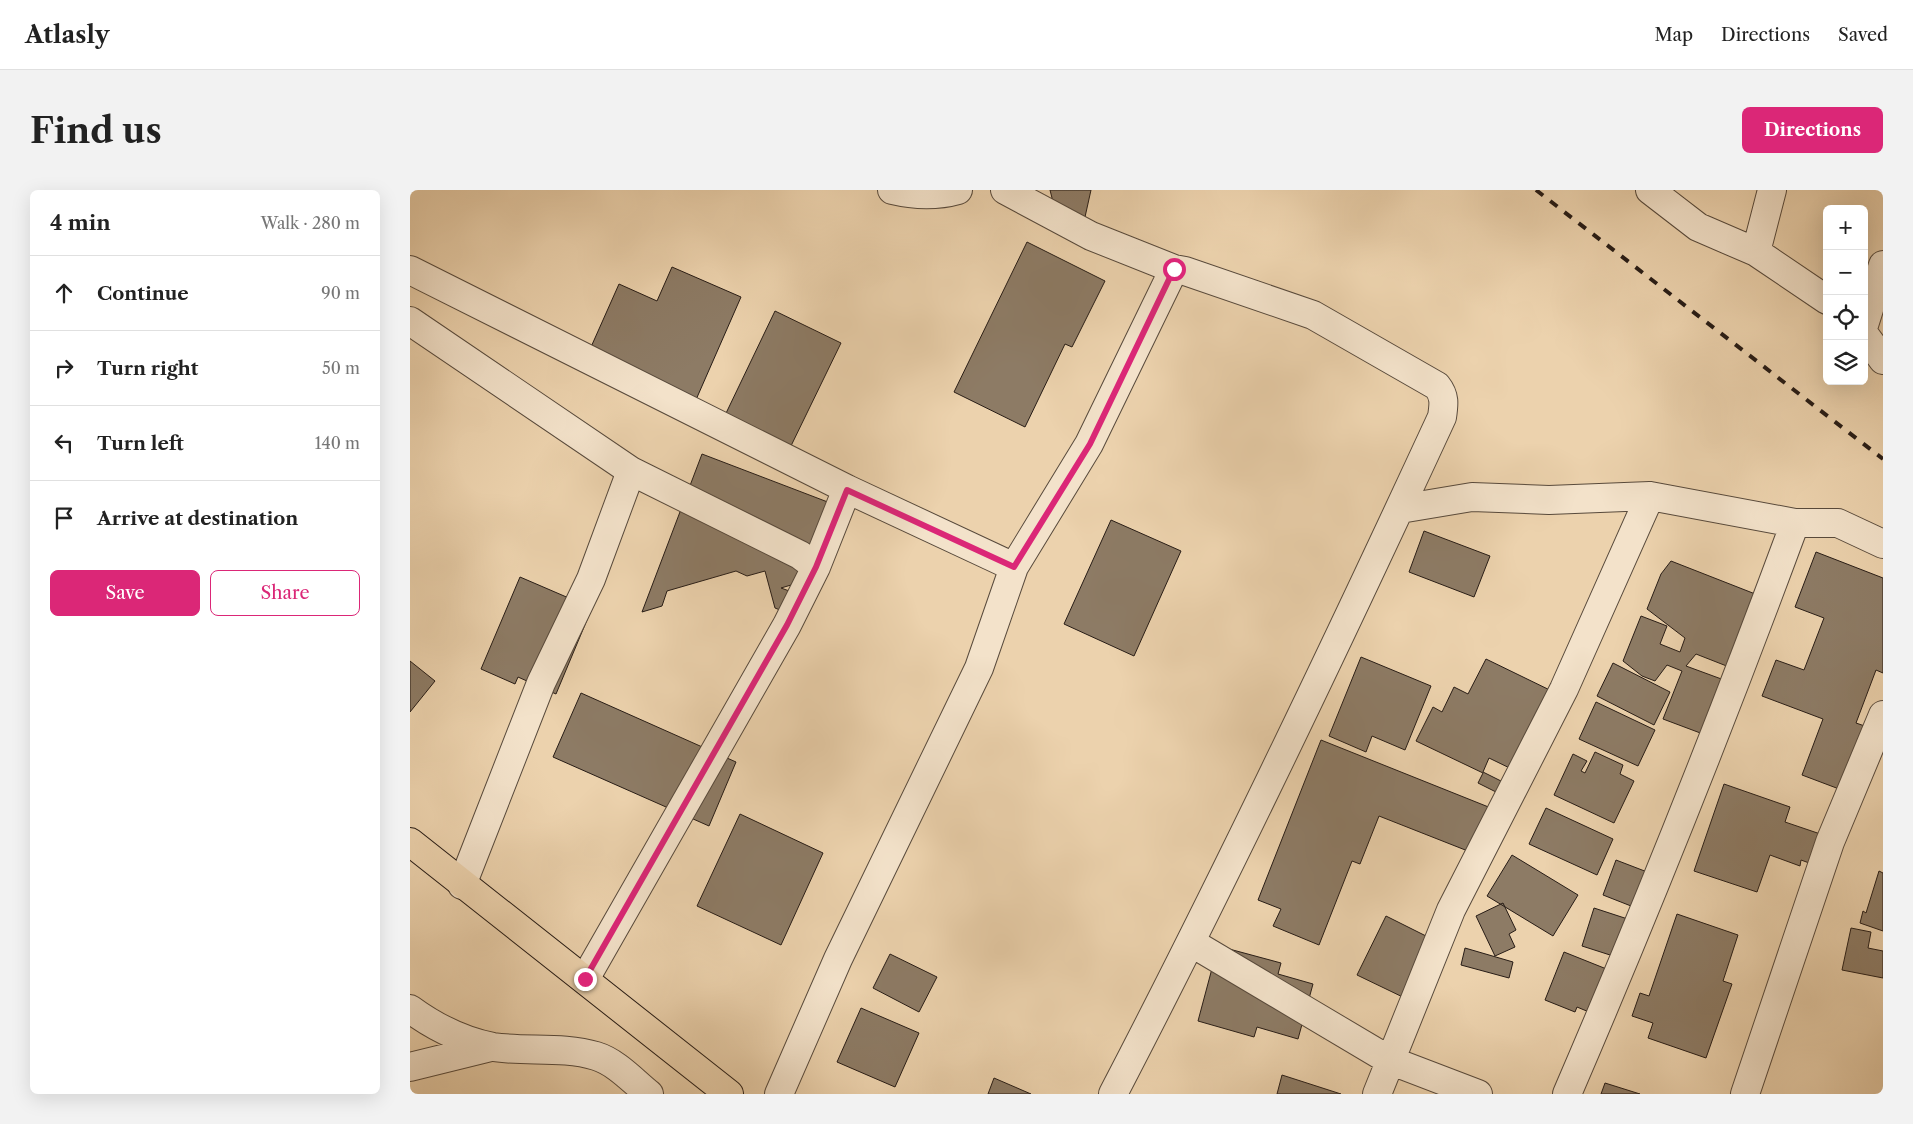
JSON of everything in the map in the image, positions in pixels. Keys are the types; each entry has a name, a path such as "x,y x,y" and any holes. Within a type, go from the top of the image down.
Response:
{"main road":[{"path":"410,842 728,1094"}],"street":[{"path":"892,190 910,194 948,193 958,190"},
{"path":"1005,190 1091,236 1174,269 1185,271 1313,316 1437,386 1443,394 1442,417 1400,509 1192,943 1113,1094"},
{"path":"1650,190 1698,227 1756,252 1823,297"},
{"path":"1756,252 1772,190"},
{"path":"1868,312 1883,265"},
{"path":"779,1094 838,959 979,668 1014,567 1090,444 1174,269"},
{"path":"410,270 847,490 1014,567"},
{"path":"410,321 631,471 800,555 816,567"},
{"path":"1868,339 1883,360"},
{"path":"462,885 541,683 591,579 631,471"},
{"path":"585,979 787,625 816,567 847,490"},
{"path":"1400,509 1472,496 1549,500 1650,496 1795,523 1838,523 1883,544"},
{"path":"1377,1094 1389,1060 1451,910 1564,689 1650,496"},
{"path":"1567,1094 1620,970 1757,625 1795,523"},
{"path":"1745,1094 1830,842 1883,714"},
{"path":"1192,943 1389,1060 1478,1094"},
{"path":"410,1009 433,1026 464,1040 494,1047 578,1052 598,1057 615,1066 649,1094"},
{"path":"410,1067 494,1047"}],"building":[{"path":"1050,190 1091,190 1085,217 1055,210"},
{"path":"1027,242 1105,281 1072,347 1065,344 1025,427 954,392"},
{"path":"672,267 741,297 695,402 587,356 619,284 657,301"},
{"path":"775,311 841,343 789,450 717,432"},
{"path":"702,454 846,509 821,576 781,588 792,592 785,612 775,608 765,571 747,576 736,571 667,591 662,606 642,612"},
{"path":"1111,520 1181,551 1134,656 1064,624"},
{"path":"1424,531 1490,556 1474,597 1409,572"},
{"path":"1816,552 1883,578 1883,673 1876,670 1856,723 1879,731 1855,795 1802,775 1823,719 1762,696 1776,660 1804,670 1824,618 1795,607"},
{"path":"1671,561 1768,599 1747,674 1696,654 1686,666 1735,684 1711,737 1663,719 1682,671 1667,665 1655,681 1642,676 1623,661 1641,616 1667,626 1660,644 1680,652 1685,638 1647,609 1661,574"},
{"path":"520,577 592,608 556,694 518,677 515,684 481,669"},
{"path":"1361,657 1431,686 1405,750 1372,736 1366,752 1329,736"},
{"path":"1486,659 1560,695 1522,774 1489,758 1483,772 1509,785 1504,796 1478,783 1483,773 1416,741 1433,707 1442,712 1454,687 1468,694"},
{"path":"410,661 435,681 410,712"},
{"path":"1613,663 1670,692 1654,725 1597,696"},
{"path":"581,693 736,762 709,826 553,757"},
{"path":"1596,702 1655,730 1638,766 1579,739"},
{"path":"1321,740 1496,810 1478,855 1379,816 1360,864 1352,861 1319,945 1273,926 1281,909 1258,900"},
{"path":"1595,752 1623,765 1620,774 1634,781 1614,823 1554,795 1573,754 1587,761 1581,771 1585,773"},
{"path":"1724,784 1790,807 1785,822 1841,841 1831,871 1801,860 1800,866 1770,855 1757,892 1694,871"},
{"path":"1546,808 1613,839 1597,875 1529,844"},
{"path":"740,814 823,853 781,945 697,906"},
{"path":"1512,855 1578,895 1553,936 1487,896"},
{"path":"1616,860 1668,880 1654,915 1603,895"},
{"path":"1879,871 1883,873 1883,931 1860,923 1863,911 1866,913"},
{"path":"1503,903 1516,930 1509,934 1515,947 1495,956 1476,916"},
{"path":"1594,908 1646,925 1635,963 1582,946"},
{"path":"1677,914 1738,935 1723,981 1732,984 1706,1058 1648,1038 1653,1023 1632,1016 1640,993 1649,996"},
{"path":"1386,916 1440,943 1411,1001 1357,975"},
{"path":"1851,928 1871,932 1868,948 1883,951 1883,978 1842,970"},
{"path":"1218,946 1281,963 1278,974 1313,984 1298,1039 1257,1027 1254,1037 1198,1021"},
{"path":"1465,948 1513,962 1509,978 1461,965"},
{"path":"1564,952 1619,974 1601,1017 1577,1007 1575,1012 1545,1000"},
{"path":"890,954 937,977 919,1012 873,988"},
{"path":"861,1008 919,1033 895,1087 837,1062"},
{"path":"1282,1075 1341,1094 1277,1094"},
{"path":"994,1078 1031,1094 988,1094"},
{"path":"1605,1083 1640,1094 1601,1094"}],"railway":[{"path":"1536,190 1883,459"}],"route":[{"path":"585,979 787,625 816,567 847,490 1014,567 1090,444 1174,269"}]}
